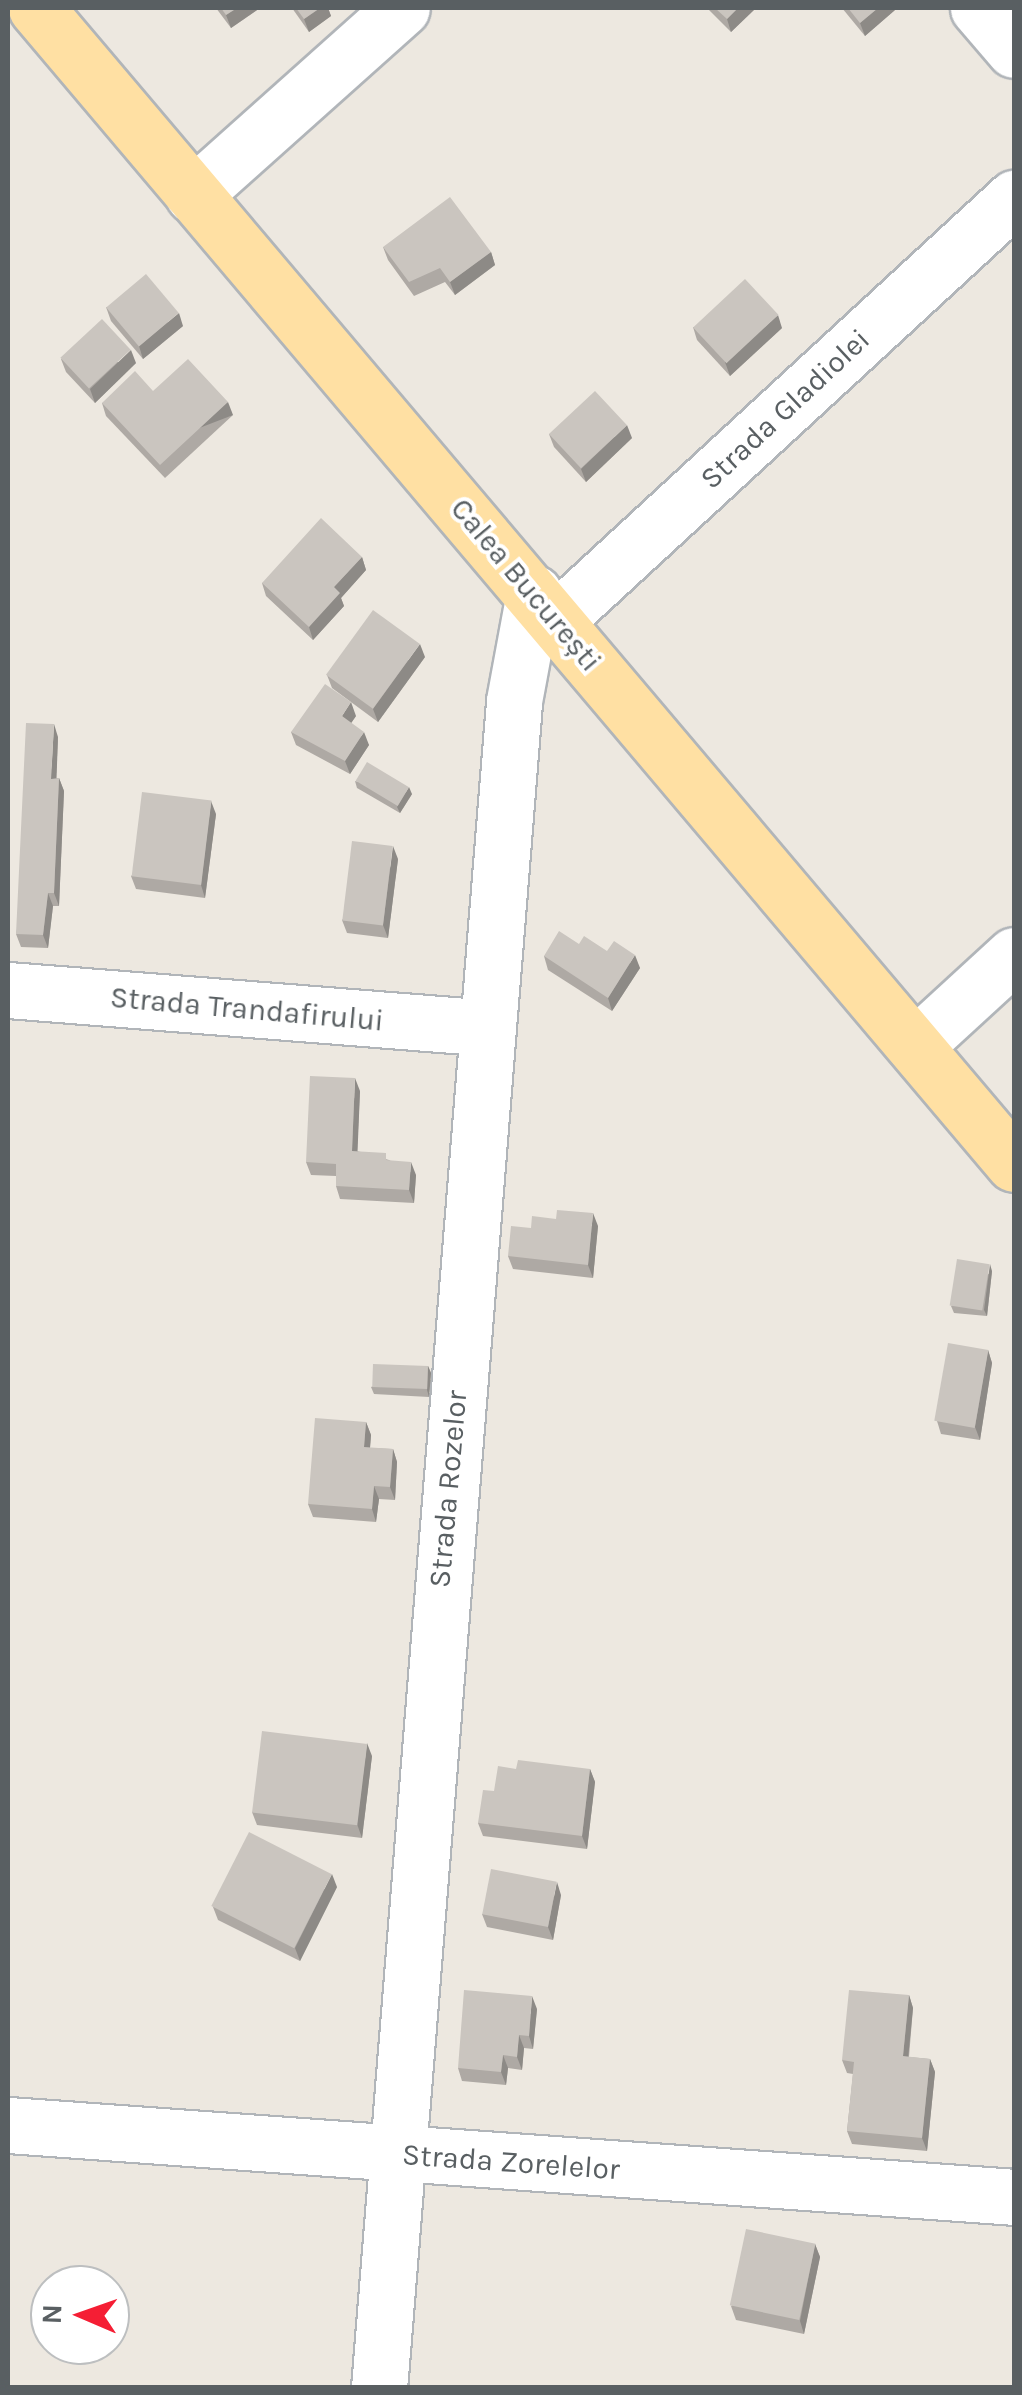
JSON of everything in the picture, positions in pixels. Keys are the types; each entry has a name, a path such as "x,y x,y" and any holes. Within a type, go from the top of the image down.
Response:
{"main road":[{"name":"Calea București","path":"36,8 1014,1164"}],"street":[{"path":"193,195 402,8"},
{"path":"978,8 1014,50"},
{"name":"Strada Gladiolei","path":"545,606 1014,198"},
{"name":"Strada Rozelor","path":"379,2388 394,2154 514,700 545,606"},
{"path":"915,1046 1014,955"},
{"name":"Strada Trandafirului","path":"8,990 486,1028"},
{"name":"Strada Zorelelor","path":"8,2125 1014,2198"}],"building":[{"path":"296,8 320,8 304,19"},
{"path":"715,8 738,8 727,19"},
{"path":"848,8 878,8 860,23"},
{"path":"450,197 491,252 450,282 440,268 409,282 383,247"},
{"path":"146,274 179,313 139,346 106,307"},
{"path":"745,279 778,315 726,363 693,327"},
{"path":"102,319 131,350 89,389 60,358"},
{"path":"188,359 228,402 160,465 102,403 135,371 153,391"},
{"path":"595,391 627,425 581,468 549,434"},
{"path":"321,518 362,557 334,587 340,593 309,627 262,583"},
{"path":"373,610 420,644 373,709 326,675"},
{"path":"325,684 351,702 342,716 364,732 345,761 291,732"},
{"path":"26,723 54,724 51,779 59,778 54,893 48,893 43,935 16,934"},
{"path":"367,762 409,787 398,806 356,781"},
{"path":"142,792 211,801 201,885 132,876"},
{"path":"352,841 393,846 383,925 342,920"},
{"path":"559,931 579,944 584,936 607,951 614,941 635,955 608,998 544,956"},
{"path":"310,1076 355,1078 352,1151 386,1153 386,1160 411,1162 409,1190 336,1186 336,1164 306,1162"},
{"path":"557,1210 593,1213 588,1265 508,1256 511,1226 531,1228 532,1216 556,1219"},
{"path":"957,1259 990,1264 982,1311 950,1305"},
{"path":"948,1343 988,1350 975,1428 934,1421"},
{"path":"373,1364 428,1366 427,1389 372,1387"},
{"path":"315,1418 366,1422 364,1447 393,1449 390,1487 374,1486 372,1509 308,1504"},
{"path":"262,1731 367,1744 357,1825 252,1812"},
{"path":"518,1760 590,1769 582,1836 478,1823 483,1790 494,1791 498,1766 516,1769"},
{"path":"249,1832 332,1874 294,1948 211,1906"},
{"path":"491,1869 557,1882 548,1927 482,1914"},
{"path":"464,1990 532,1996 529,2036 519,2035 517,2057 503,2055 501,2072 458,2068"},
{"path":"849,1990 909,1995 903,2056 930,2059 922,2138 847,2131 854,2062 842,2060"},
{"path":"746,2229 815,2244 799,2320 730,2305"}]}
